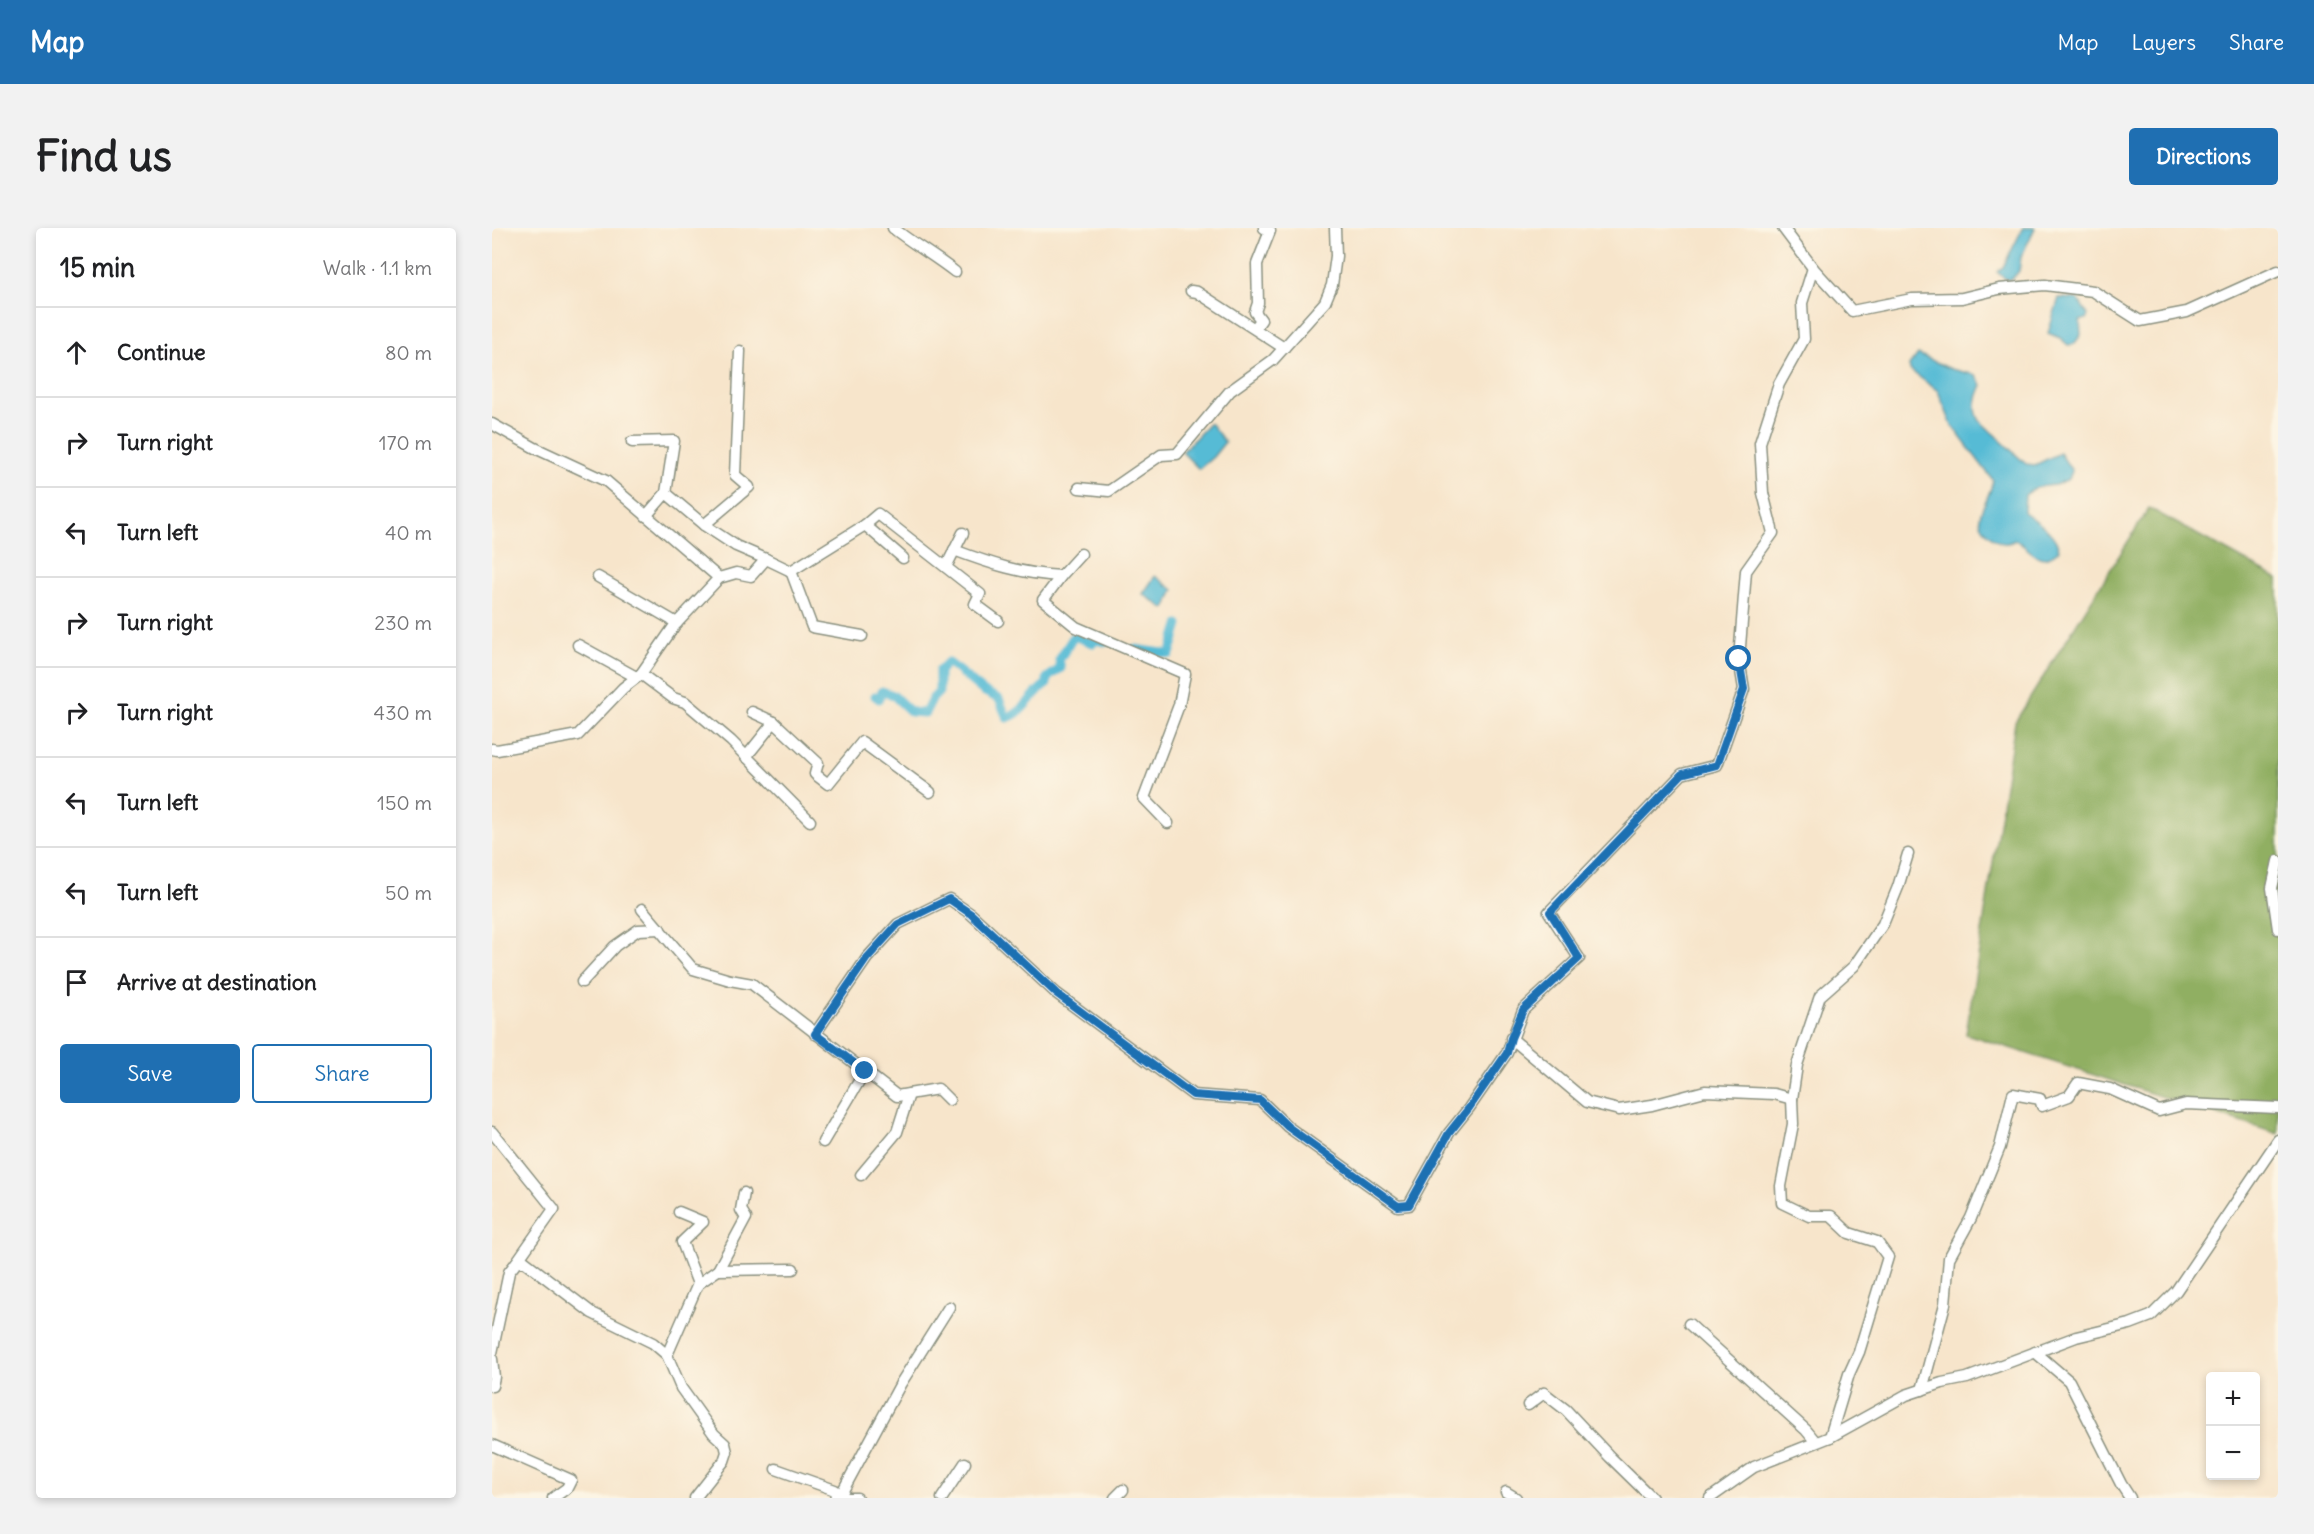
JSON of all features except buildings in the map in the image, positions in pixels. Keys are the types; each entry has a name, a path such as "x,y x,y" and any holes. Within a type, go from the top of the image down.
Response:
{"street":[{"path":"893,228 913,244 936,256 955,272"},
{"path":"1255,328 1261,320 1255,312 1258,303 1257,264 1270,231 1263,228"},
{"path":"1079,489 1109,491 1161,455 1177,454 1230,391 1273,360 1325,302 1332,285 1336,256 1335,228"},
{"path":"1783,228 1813,268 1852,311 1912,299 1962,298 1999,289 2045,285 2093,291 2139,321 2187,312 2278,271"},
{"path":"815,1034 867,958 898,924 949,899 971,914 1056,993 1193,1095 1260,1100 1288,1127 1398,1206 1409,1205 1449,1133 1507,1053 1523,1010 1579,958 1550,912 1682,774 1717,765 1744,689 1739,659 1746,571 1773,533 1763,493 1760,443 1779,384 1804,339 1802,303 1813,268"},
{"path":"1191,291 1197,292 1284,348"},
{"path":"704,525 749,487 735,475 740,351"},
{"path":"492,424 535,448 606,481 719,578"},
{"path":"632,442 674,441 666,493 646,516"},
{"path":"666,493 704,525 736,546 791,571 812,627 862,636"},
{"path":"791,571 865,525 878,514 980,594 975,604 998,621"},
{"path":"865,525 903,558"},
{"path":"946,567 963,533"},
{"path":"954,550 987,563 1030,575 1061,576"},
{"path":"1082,554 1043,600 1076,627 1185,674 1179,705 1144,798 1168,824"},
{"path":"492,749 578,735 638,675 677,623 719,578 736,573 751,576 766,559"},
{"path":"598,577 677,623"},
{"path":"578,645 638,675 673,698 686,702 731,741 810,821"},
{"path":"752,712 774,722 818,763 815,774 828,784 862,742 930,792"},
{"path":"746,757 774,722"},
{"path":"1830,1437 1888,1257 1877,1242 1849,1233 1831,1216 1809,1216 1782,1203 1781,1186 1793,1124 1792,1099 1797,1065 1820,996 1854,966 1883,924 1908,854"},
{"path":"2278,861 2272,888 2278,929"},
{"path":"642,909 693,969 752,984 897,1096 938,1089 949,1100"},
{"path":"582,982 615,946 638,930 660,929"},
{"path":"1511,1038 1587,1102 1619,1110 1652,1105 1705,1091 1774,1094 1792,1099"},
{"path":"823,1142 865,1071"},
{"path":"1922,1390 1945,1304 1949,1258 1971,1218 2000,1147 2013,1094 2040,1099 2042,1106 2069,1096 2078,1083 2110,1089 2159,1111 2186,1104 2278,1108"},
{"path":"861,1175 897,1132 909,1094"},
{"path":"492,1132 554,1209 509,1272 492,1353"},
{"path":"1710,1498 1754,1467 1830,1437 1905,1395 1967,1378 2076,1337 2130,1324 2151,1316 2176,1291 2278,1140"},
{"path":"667,1355 698,1284 717,1270 746,1218 741,1210 744,1193"},
{"path":"679,1212 703,1222 682,1242 698,1284"},
{"path":"516,1263 524,1261 592,1313 653,1343 667,1355 681,1388 714,1434 725,1444 727,1452 724,1461 695,1498"},
{"path":"717,1270 792,1269"},
{"path":"838,1498 895,1393 949,1307"},
{"path":"1689,1324 1806,1430 1815,1442"},
{"path":"2036,1352 2069,1381 2130,1498"},
{"path":"492,1359 494,1377 492,1386"},
{"path":"1528,1405 1544,1393 1566,1410 1652,1498"},
{"path":"492,1445 571,1480 567,1488 553,1498"},
{"path":"942,1498 965,1463"},
{"path":"776,1469 835,1490 838,1498"},
{"path":"845,1498 857,1498"}],"green space":[{"path":"2149,508 2278,579 2278,1134 1966,1034 2015,722"}],"water":[{"path":"2023,228 2035,228 2021,257 2019,271 2013,278 2007,280 1997,272 2003,267"},
{"path":"2059,298 2078,299 2088,315 2086,319 2080,321 2081,335 2074,344 2068,345 2060,338 2048,333"},
{"path":"1918,354 1951,369 1976,375 1982,385 1976,403 1980,421 2026,464 2035,465 2060,453 2072,471 2069,479 2055,485 2037,487 2025,495 2024,512 2046,528 2057,544 2059,550 2052,555 2046,558 2036,555 2015,540 2001,543 1993,538 1981,524 1981,512 1993,480 1952,426 1938,391 1910,370 1909,366"},
{"path":"1210,423 1225,442 1199,469 1182,452"},
{"path":"1155,576 1174,590 1165,609 1143,594"}],"waterway":[{"path":"1134,649 1170,654 1179,625"},
{"path":"875,696 879,699 882,691 893,695 911,712 925,713 932,699 939,692 939,671 948,662 983,691 999,699 1007,718 1024,707 1047,684 1047,678 1061,668 1059,660 1074,636 1093,643 1096,640 1106,642"}],"route":[{"path":"865,1071 815,1034 867,958 898,924 949,899 971,914 1056,993 1193,1095 1260,1100 1288,1127 1398,1206 1409,1205 1449,1133 1507,1053 1523,1010 1579,958 1550,912 1682,774 1717,765 1744,689 1739,659"}]}
